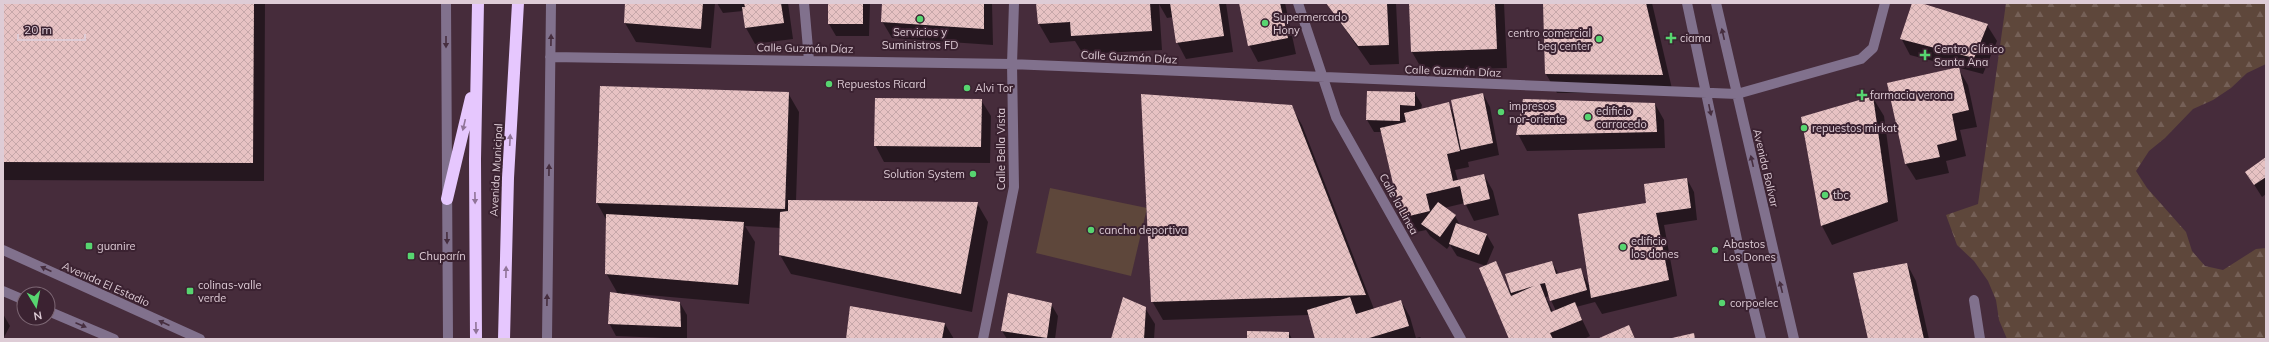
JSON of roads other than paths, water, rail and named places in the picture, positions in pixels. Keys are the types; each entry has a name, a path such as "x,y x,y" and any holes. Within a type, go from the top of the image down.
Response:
{"highway":[{"name":"Avenida Municipal","path":"476,339 475,159 478,3"},
{"name":"Avenida Municipal","path":"504,339 508,178 518,3"},
{"path":"447,199 477,74"}],"street":[{"path":"446,3 448,339"},
{"path":"547,339 551,3"},
{"path":"804,3 809,60"},
{"name":"Calle Bella Vista","path":"983,339 1014,187 1012,64 1014,3"},
{"path":"1299,7 1309,3"},
{"path":"1687,3 1740,254 1761,339"},
{"name":"Avenida Bolívar","path":"1716,3 1794,339"},
{"name":"Calle Guzmán Díaz","path":"550,57 1012,64 1737,94 1861,59 1872,48 1885,3"},
{"name":"Calle la Linea","path":"1299,7 1336,117 1461,339"},
{"name":"Avenida El Estadio","path":"3,250 200,339"},
{"path":"3,291 16,297"},
{"path":"1974,300 1980,339"},
{"path":"56,314 114,339"}],"place":[{"name":"Servicios y Suministros FD","path":"920,19"},
{"name":"Supermercado Hony","path":"1265,23"},
{"name":"ciama","path":"1671,38"},
{"name":"centro comercial beg center","path":"1599,39"},
{"name":"Centro Clínico Santa Ana","path":"1925,55"},
{"name":"Repuestos Ricard","path":"829,84"},
{"name":"Alvi Tor","path":"967,88"},
{"name":"farmacia verona","path":"1862,95"},
{"name":"impresos nor-oriente","path":"1501,112"},
{"name":"edificio carracedo","path":"1588,117"},
{"name":"repuestos mirkat","path":"1804,128"},
{"name":"Solution System","path":"973,174"},
{"name":"tbc","path":"1825,195"},
{"name":"cancha deportiva","path":"1091,230"},
{"name":"guanire","path":"89,246"},
{"name":"edificio los dones","path":"1623,247"},
{"name":"Abastos Los Dones","path":"1715,250"},
{"name":"Chuparín","path":"411,256"},
{"name":"colinas-valle verde","path":"190,291"},
{"name":"corpoelec","path":"1722,303"}]}
